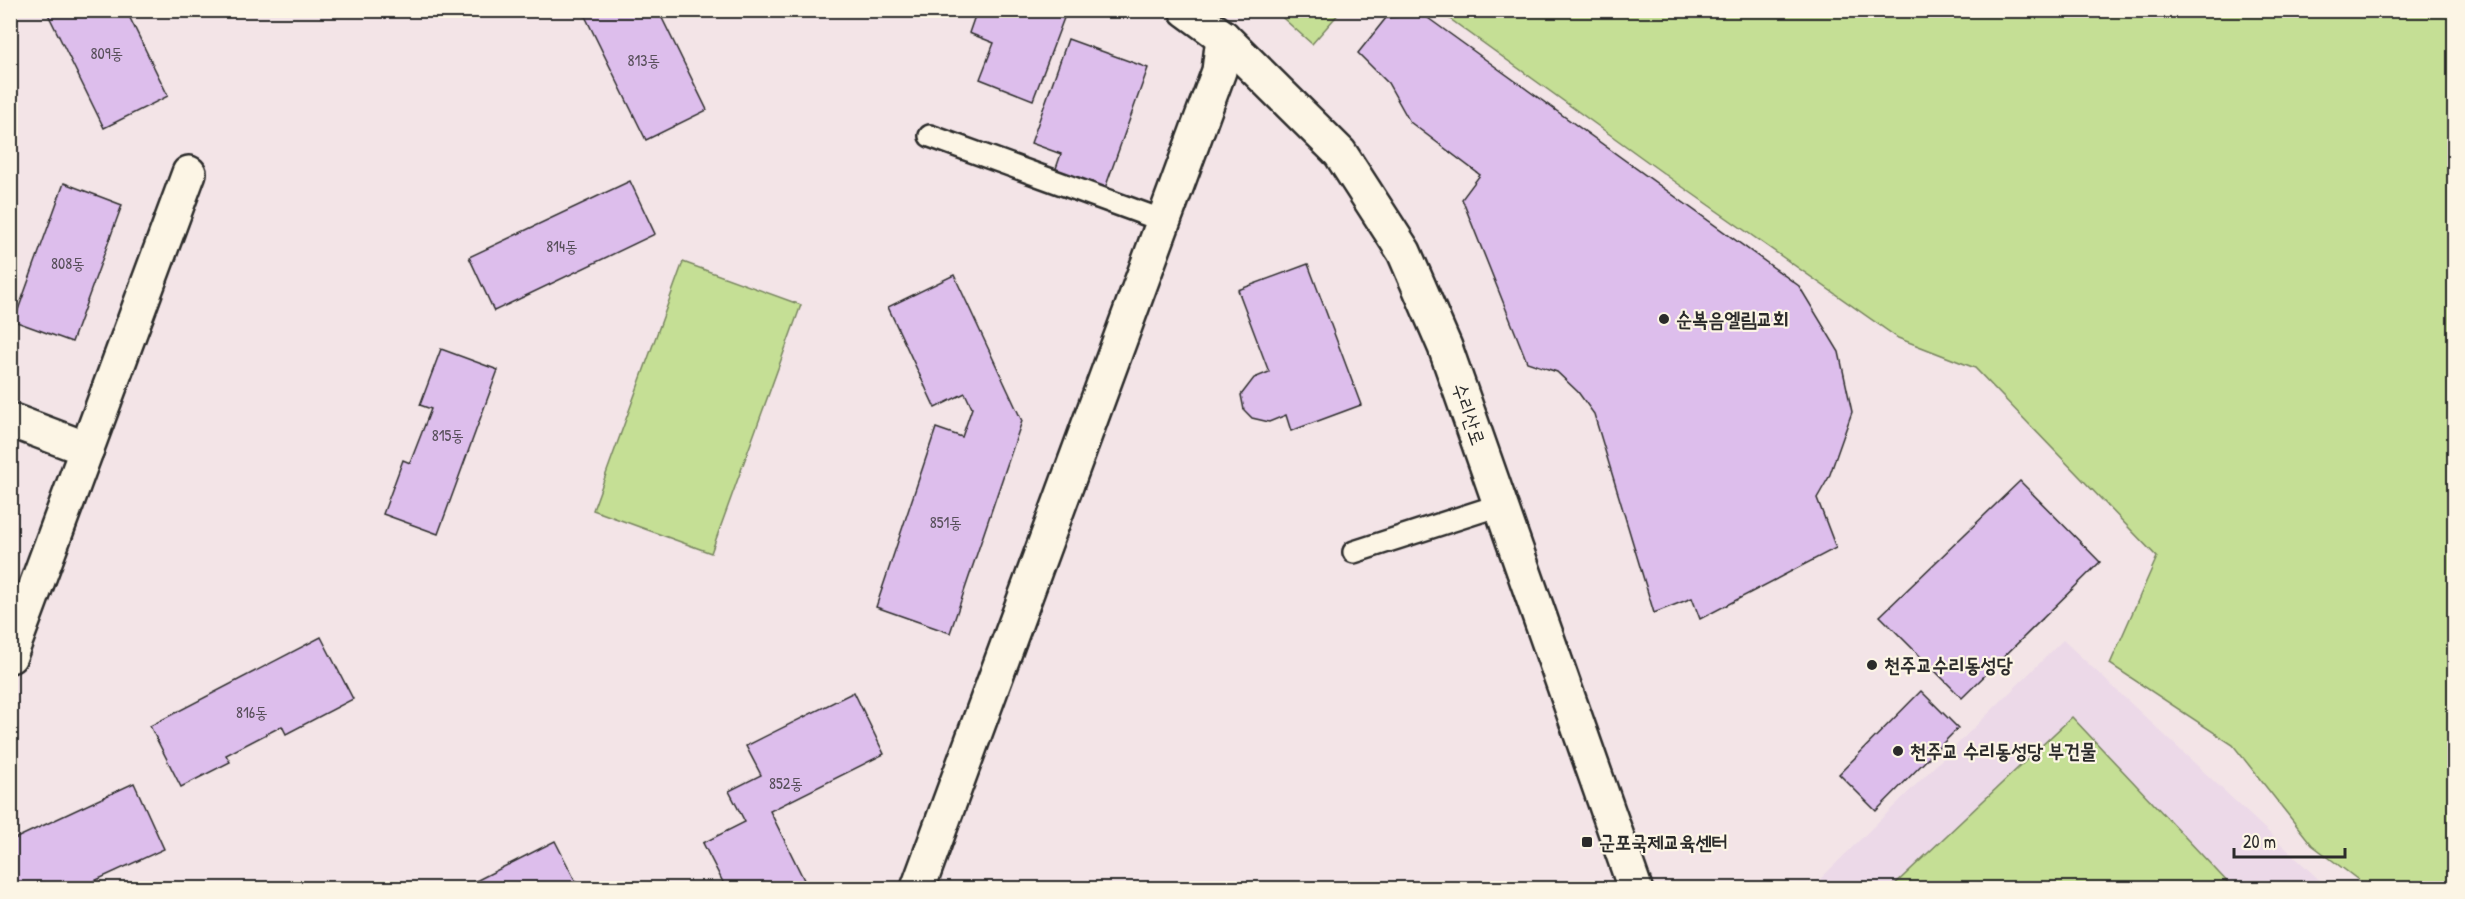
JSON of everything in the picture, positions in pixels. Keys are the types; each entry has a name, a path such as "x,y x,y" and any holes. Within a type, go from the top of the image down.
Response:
{"street":[{"name":"수리산로","path":"1186,10 1223,37 1340,153 1404,252 1445,347 1635,888"},
{"path":"918,888 1219,71 1223,37"},
{"path":"10,656 189,173"},
{"path":"10,420 87,449"}],"lane":[{"path":"930,136 1164,221"},
{"path":"1354,552 1500,505"}],"shaded area":[{"path":"2063,640 2328,888 1811,888"}],"green space":[{"path":"1275,11 1341,11 1312,44"},
{"path":"1439,11 2454,11 2454,888 2369,888 2312,845 2233,745 2110,664 2157,557 1975,368 1898,338 1677,183"},
{"path":"683,262 801,305 711,553 593,510"},
{"path":"2072,717 2233,888 1891,888"}],"building":[{"path":"46,10 126,10 168,96 104,128"},
{"path":"582,10 658,10 707,110 646,140"},
{"path":"977,10 1067,10 1033,100 980,79 994,43 969,33"},
{"name":"순복음엘림교회","path":"1421,13 1799,286 1839,352 1852,412 1829,477 1817,498 1836,548 1700,619 1692,598 1654,613 1594,414 1578,392 1557,372 1527,362 1462,199 1480,175 1410,122 1388,83 1358,53 1386,18"},
{"path":"1068,39 1148,68 1103,194 1053,177 1061,154 1031,143"},
{"path":"630,181 655,234 494,311 469,257"},
{"path":"64,183 122,205 72,342 14,321"},
{"path":"1308,264 1361,405 1291,431 1286,415 1269,422 1252,418 1244,410 1241,395 1254,378 1269,372 1238,290"},
{"path":"954,275 1022,421 950,633 876,607 936,428 962,437 972,408 965,393 935,408 888,307"},
{"path":"441,349 498,370 438,534 383,514 403,460 410,463 431,409 420,405"},
{"name":"천주교수리동성당","path":"2020,481 2100,562 1962,698 1880,616"},
{"path":"321,637 353,699 286,734 282,726 226,755 230,762 181,787 150,726"},
{"name":"천주교 수리동성당 부건물","path":"1921,691 1958,728 1876,811 1839,774"},
{"path":"854,692 884,754 770,811 808,888 726,888 703,843 745,822 729,791 761,775 746,746"},
{"path":"134,783 164,849 79,888 10,888 10,841"},
{"path":"555,841 579,888 462,888"}],"place":[{"name":"순복음엘림교회","path":"1664,319"},
{"name":"천주교수리동성당","path":"1872,665"},
{"name":"천주교 수리동성당 부건물","path":"1898,751"},
{"name":"군포국제교육센터","path":"1587,842"}]}
